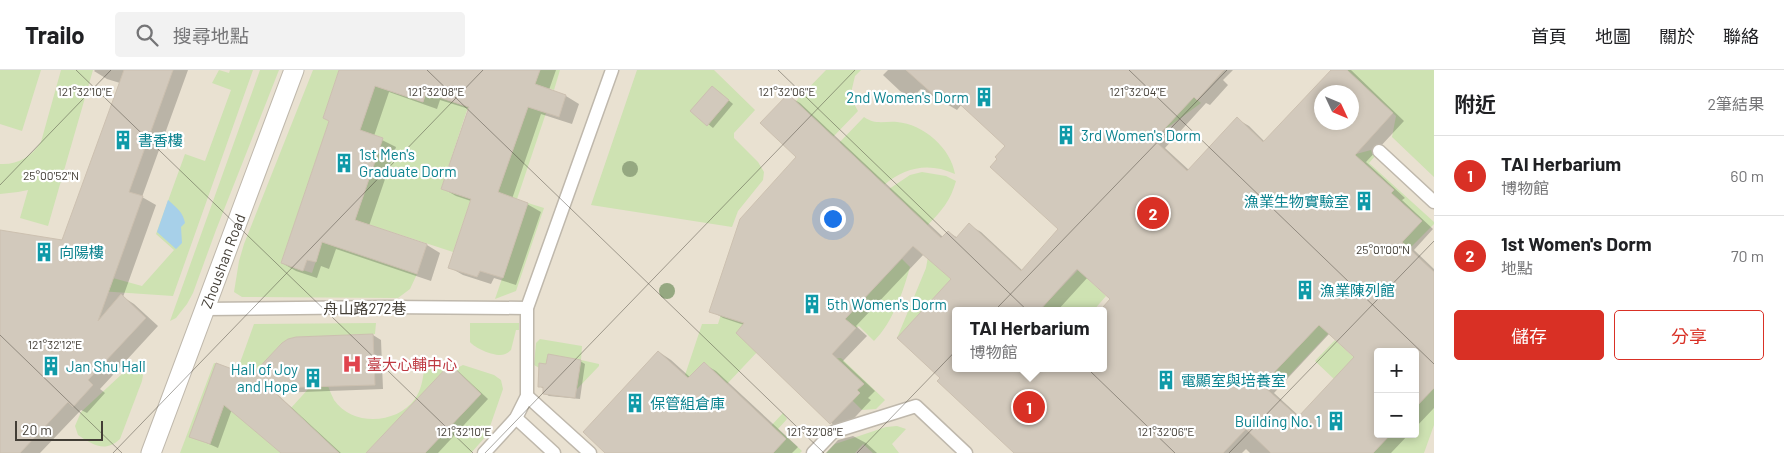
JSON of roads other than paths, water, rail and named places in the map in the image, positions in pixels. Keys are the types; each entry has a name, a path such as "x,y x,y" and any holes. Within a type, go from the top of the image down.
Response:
{"street":[{"name":"Zhoushan Road","path":"151,453 294,70"}],"lane":[{"path":"484,453 516,418 527,396 527,308 612,70"},
{"path":"1379,151 1434,202"},
{"name":"舟山路272巷","path":"204,309 527,308"},
{"path":"527,396 590,453"},
{"path":"813,453 833,432 916,406 966,453"},
{"path":"516,418 554,453"}],"water":[{"path":"168,200 181,213 185,223 181,227 182,243 176,249 157,232"}],"place":[{"name":"2nd Women's Dorm","path":"984,97"},
{"name":"3rd Women's Dorm","path":"1066,135"},
{"name":"書香樓","path":"123,140"},
{"name":"1st Men's Graduate Dorm","path":"344,163"},
{"name":"漁業生物實驗室","path":"1364,201"},
{"name":"1st Women's Dorm","path":"1153,213"},
{"name":"向陽樓","path":"44,252"},
{"name":"漁業陳列館","path":"1305,290"},
{"name":"5th Women's Dorm","path":"812,304"},
{"name":"臺大心輔中心","path":"352,364"},
{"name":"Jan Shu Hall","path":"51,366"},
{"name":"Hall of Joy and Hope","path":"313,378"},
{"name":"電顯室與培養室","path":"1166,380"},
{"name":"保管組倉庫","path":"635,403"},
{"name":"TAI Herbarium","path":"1029,407"},
{"name":"Building No. 1","path":"1336,421"}]}
